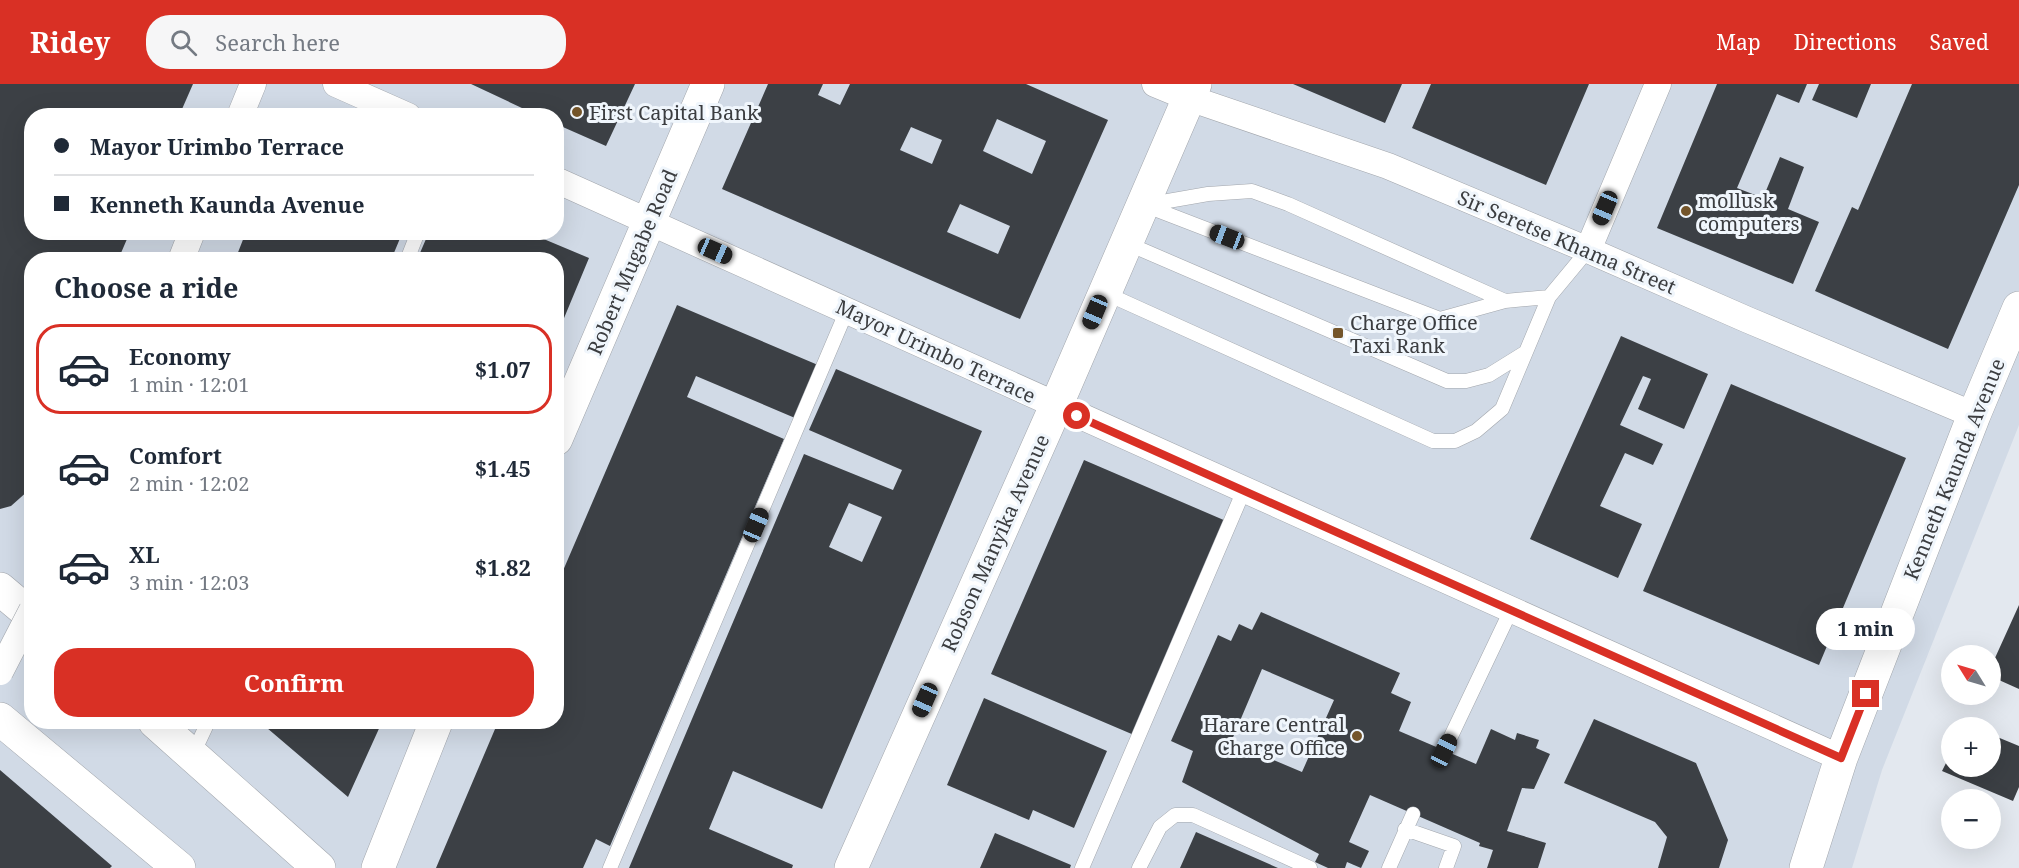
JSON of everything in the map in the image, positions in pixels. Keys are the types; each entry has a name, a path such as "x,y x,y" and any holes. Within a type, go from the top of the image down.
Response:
{"main road":[{"name":"Robert Mugabe Road","path":"564,421 708,84"},
{"name":"Robson Manyika Avenue","path":"851,868 1056,406 1192,91"},
{"name":"Kenneth Kaunda Avenue","path":"1806,868 1841,758 1974,415 2019,308"},
{"path":"0,589 24,609"},
{"path":"0,719 179,868"},
{"path":"163,729 319,868"},
{"path":"378,868 433,729"}],"street":[{"path":"243,108 253,84"},
{"path":"336,84 390,108"},
{"name":"Sir Seretse Khama Street","path":"1155,84 1192,91 1388,166 1974,415"},
{"path":"1588,250 1658,84"},
{"name":"Mayor Urimbo Terrace","path":"564,183 1841,758"},
{"path":"0,672 24,626"}],"lane":[{"path":"1143,205 1208,194 1252,191 1287,204 1506,301"},
{"path":"1143,205 1440,319 1506,301 1549,297"},
{"path":"1125,243 1447,381 1466,381 1489,375 1526,352"},
{"path":"1103,293 1433,441 1455,441 1476,431 1502,409 1549,297 1588,250"},
{"path":"610,868 846,310"},
{"path":"1082,868 1244,490"},
{"path":"1444,751 1511,610"},
{"path":"193,754 205,729"},
{"path":"1389,868 1413,814"},
{"path":"1139,868 1160,827 1175,815 1193,815 1310,868"},
{"path":"1405,829 1454,846 1446,868"}],"shaded area":[{"path":"0,84 2019,84 2019,425 1882,770 1852,868 0,868"}],"building":[{"path":"0,84 193,84 182,108 24,108 24,240 127,240 121,252 24,252 24,494 11,506 0,509"},
{"name":"First Capital Bank","path":"471,84 635,84 606,146 564,128 564,108 522,108"},
{"path":"768,84 823,84 818,95 840,105 850,84 1026,84 1108,120 1020,319 722,189","holes":["997,119 1046,141 1032,174 983,151","911,127 942,140 932,164 900,150","960,204 1010,226 998,254 947,232"]},
{"path":"1293,84 1402,84 1385,123"},
{"path":"1431,84 1589,84 1546,185 1412,128"},
{"path":"1717,84 1807,84 1799,103 1777,94 1737,188 1763,198 1780,157 1804,167 1788,209 1819,222 1793,284 1657,228"},
{"path":"1819,84 1871,84 1857,118 1812,100"},
{"path":"1912,84 2019,84 2019,185 1948,349 1815,291 1852,207 1858,210"},
{"path":"243,240 399,240 394,252 238,252"},
{"path":"426,240 546,240 589,258 564,318 564,252 420,252"},
{"path":"677,305 818,365 795,418 696,376 687,397 784,439 610,846 596,839 583,868 436,868 495,729 564,729 564,568"},
{"path":"1621,336 1708,374 1684,429 1638,409 1651,379 1643,376 1620,425 1663,444 1653,465 1625,453 1600,506 1642,524 1618,578 1530,539"},
{"path":"836,369 982,431 822,809 733,771 709,829 793,865 792,868 629,868 804,454 893,490 902,470 809,430","holes":["849,503 882,517 862,562 829,547"]},
{"path":"1731,384 1906,458 1819,665 1643,591"},
{"path":"1084,460 1226,521 1134,735 991,674"},
{"path":"2019,605 2019,689 2001,681 2001,645"},
{"name":"Harare Central Charge Office","path":"1261,612 1400,673 1391,693 1411,702 1399,731 1476,764 1491,729 1515,740 1517,733 1539,740 1536,748 1550,754 1534,789 1522,788 1507,831 1546,843 1538,868 1487,868 1493,850 1479,846 1480,843 1370,795 1349,842 1369,851 1361,868 1347,862 1345,868 1328,868 1315,862 1319,854 1182,782 1193,751 1171,741 1218,635 1231,641 1239,624 1252,630","holes":["1262,669 1334,700 1302,772 1231,742"]},
{"path":"984,698 1107,751 1074,828 1033,810 1029,820 947,785"},
{"path":"1594,719 1696,763 1728,840 1719,868 1658,868 1667,837 1655,822 1564,783"},
{"path":"268,729 379,729 348,797"},
{"path":"2001,739 2019,746 2019,787 2013,801 2001,796 2001,789 1985,789 1956,777 2001,777"},
{"path":"0,770 112,866 110,868 0,868"},
{"path":"1196,832 1278,868 1180,868"},
{"path":"995,833 1071,865 1070,868 980,868"}],"place":[{"name":"First Capital Bank","path":"577,112"},
{"name":"mollusk computers","path":"1686,211"},
{"name":"Charge Office Taxi Rank","path":"1338,333"},
{"name":"Harare Central Charge Office","path":"1357,736"}],"route":[{"path":"1077,416 1841,758 1866,694"}]}
